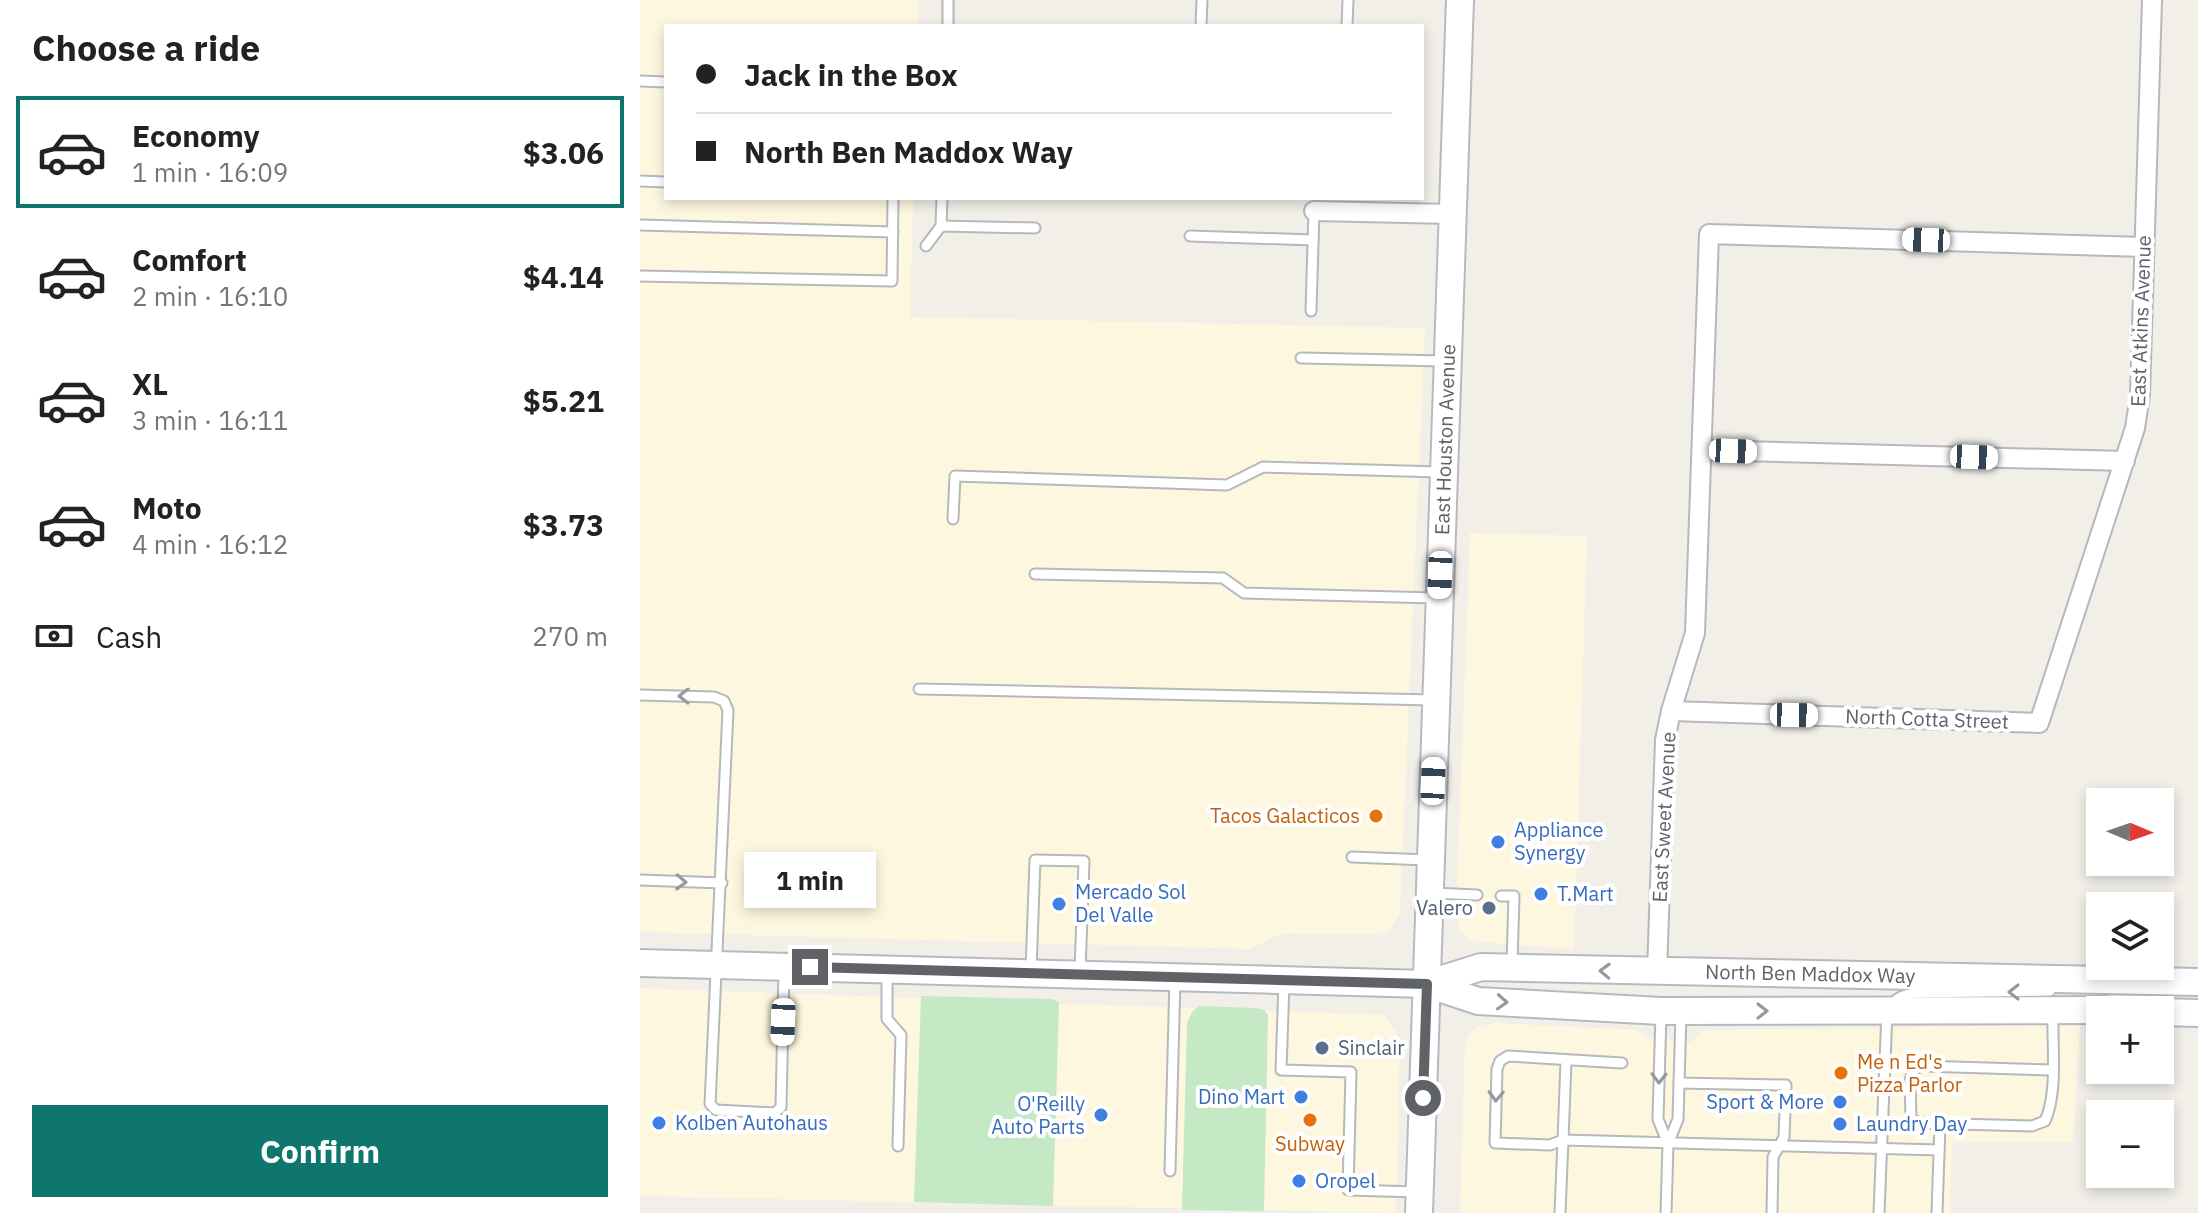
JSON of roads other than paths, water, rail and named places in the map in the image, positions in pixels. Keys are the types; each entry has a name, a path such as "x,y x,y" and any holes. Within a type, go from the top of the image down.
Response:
{"main road":[{"name":"East Houston Avenue","path":"1420,1203 1460,0"},
{"name":"North Ben Maddox Way","path":"640,963 1427,984 1478,1001 1671,1011 2086,1010"},
{"name":"North Ben Maddox Way","path":"1427,984 1475,967 2086,979"},
{"name":"North Ben Maddox Way","path":"2125,980 2198,982"},
{"path":"2174,1012 2198,1013"}],"street":[{"name":"East Atkins Avenue","path":"2039,723 2135,428 2140,395 2152,0"},
{"path":"1314,211 1335,205 1452,214"},
{"name":"East Sweet Avenue","path":"1657,972 1665,740 1695,633 1709,234 2144,247"},
{"path":"1702,450 2125,461"},
{"name":"North Cotta Street","path":"1671,711 2039,723"}],"lane":[{"path":"948,0 948,24"},
{"path":"1201,24 1202,0"},
{"path":"1347,24 1348,0"},
{"path":"640,81 664,82"},
{"path":"640,181 664,182"},
{"path":"640,276 892,281 893,200"},
{"path":"926,246 941,226 942,200"},
{"path":"1311,311 1314,211"},
{"path":"640,225 893,232"},
{"path":"941,226 1035,228"},
{"path":"1190,236 1313,240"},
{"path":"1301,358 1447,361"},
{"path":"953,519 955,476 1227,485 1263,467 1444,472"},
{"path":"1035,574 1223,578 1244,593 1439,598"},
{"path":"919,689 1436,700"},
{"path":"640,695 714,697 724,701 728,710 710,1104 716,1110 775,1113 781,1107 784,966"},
{"path":"1352,857 1431,861"},
{"path":"1031,973 1035,860 1047,860 1084,861 1080,974"},
{"path":"640,880 722,883"},
{"path":"1429,893 1477,895"},
{"path":"1501,896 1514,896 1512,968"},
{"path":"887,969 887,1019 901,1035 898,1146"},
{"path":"1170,1171 1175,977"},
{"path":"1284,980 1281,1070 1351,1072 1348,1190 1420,1203"},
{"path":"1879,1213 1887,1011 1892,1003 1902,995 1915,993 2063,990 2087,980"},
{"path":"1666,1213 1668,1144 1678,1119 1679,1083 1671,1011"},
{"path":"1668,1144 1658,1119 1671,1011"},
{"path":"2052,1070 1922,1066 1913,1070 1910,1080 1911,1119 1920,1123 2032,1126 2045,1121 2050,1110 2052,1070 2053,1011"},
{"path":"1622,1063 1519,1055 1500,1061 1497,1069 1495,1143 1550,1145 1563,1140 1939,1150"},
{"path":"1560,1213 1566,1061"},
{"path":"1679,1083 1786,1085 1784,1137 1773,1157 1772,1213"},
{"path":"1937,1213 1940,1124"}],"place":[{"name":"Tacos Galacticos","path":"1376,816"},
{"name":"Appliance Synergy","path":"1498,842"},
{"name":"T.Mart","path":"1541,894"},
{"name":"Mercado Sol Del Valle","path":"1059,904"},
{"name":"Valero","path":"1489,908"},
{"name":"Sinclair","path":"1322,1048"},
{"name":"Me n Ed's Pizza Parlor","path":"1841,1073"},
{"name":"Dino Mart","path":"1301,1097"},
{"name":"Sport & More","path":"1840,1102"},
{"name":"O'Reilly Auto Parts","path":"1101,1115"},
{"name":"Subway","path":"1310,1120"},
{"name":"Kolben Autohaus","path":"659,1123"},
{"name":"Laundry Day","path":"1840,1124"},
{"name":"Oropel","path":"1299,1181"}]}
